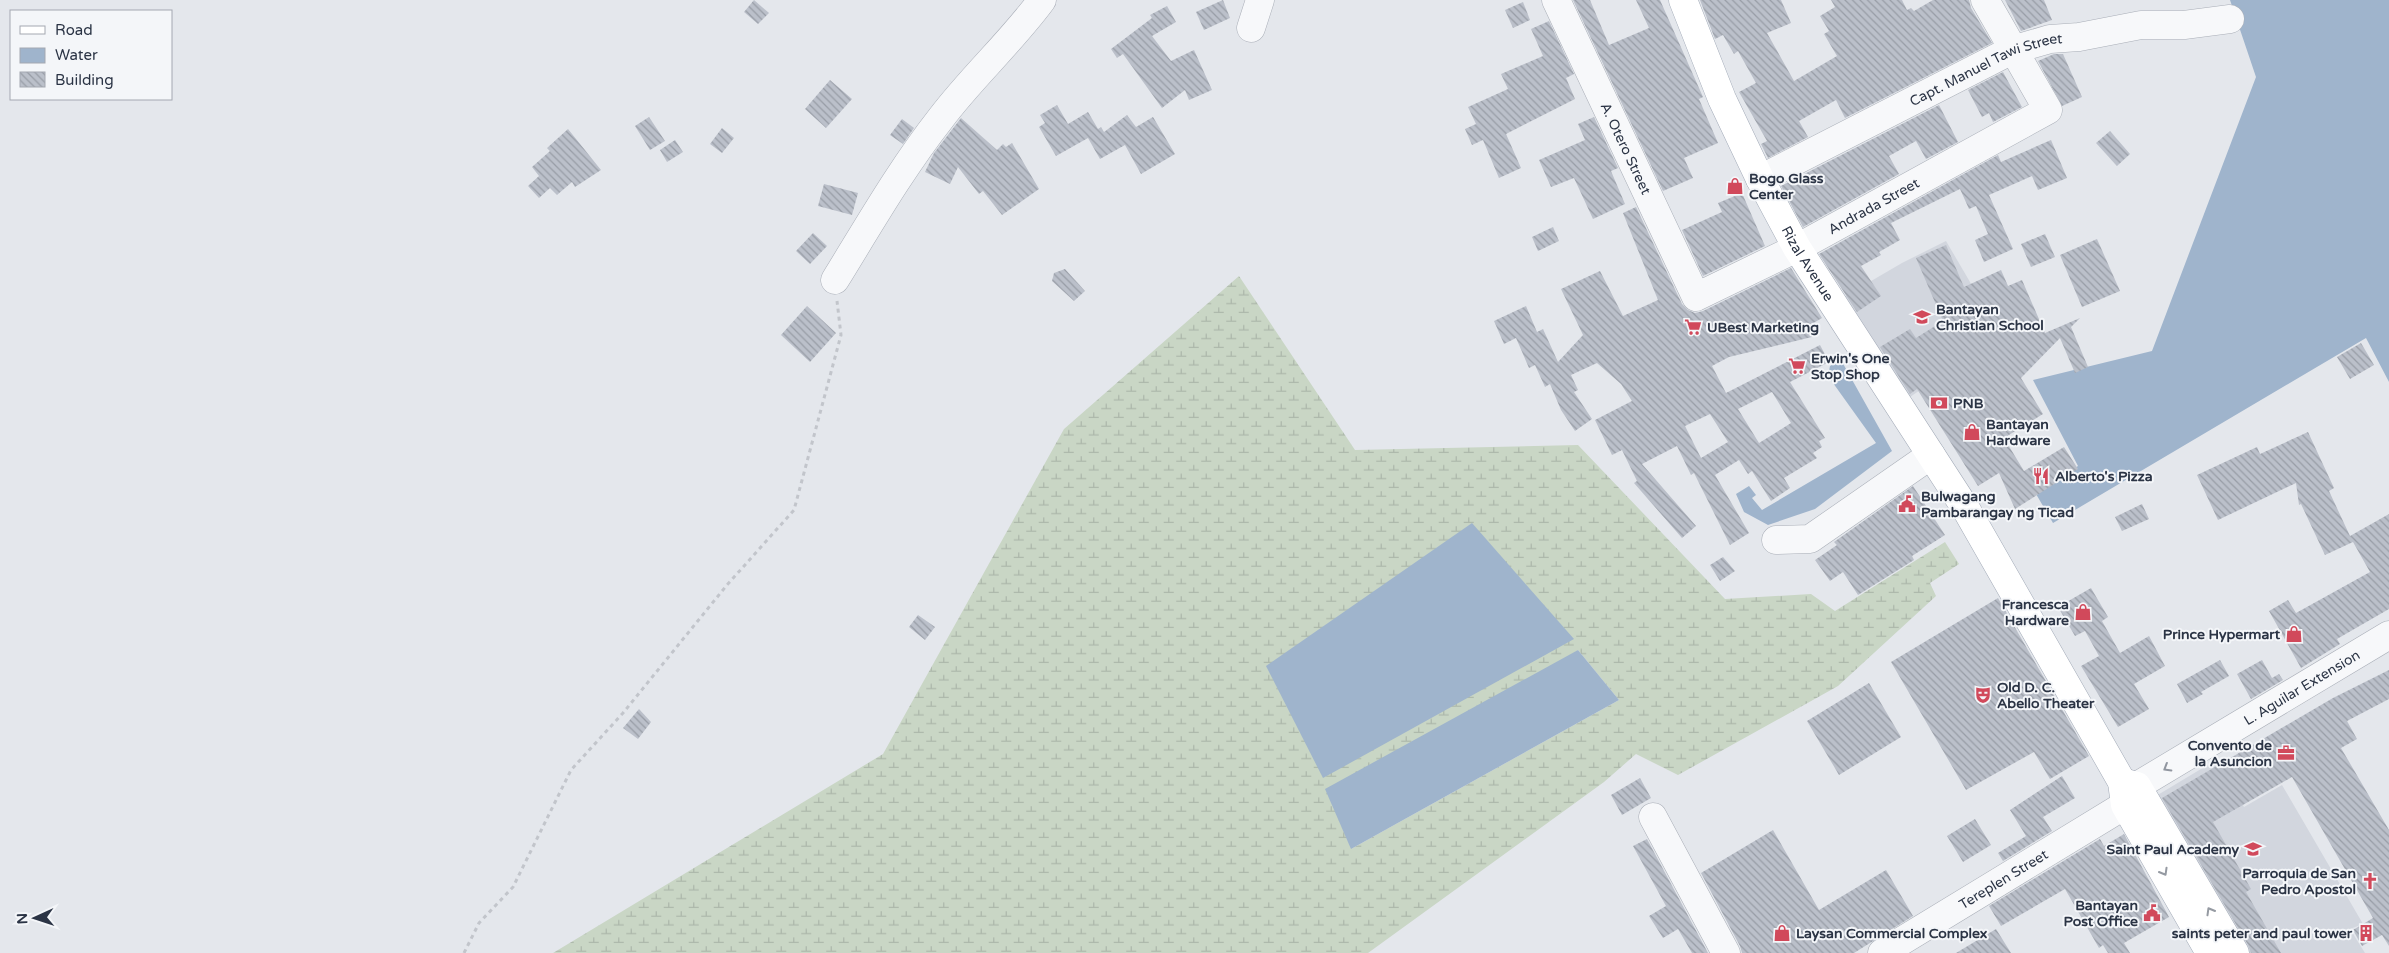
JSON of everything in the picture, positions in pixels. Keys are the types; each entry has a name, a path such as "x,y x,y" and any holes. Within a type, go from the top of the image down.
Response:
{"main road":[{"name":"Rizal Avenue","path":"1683,0 1722,99 1760,179 1797,248 1966,509 2128,791"},
{"path":"2128,791 2210,953"},
{"path":"2128,791 2235,953"}],"street":[{"path":"835,280 891,189 941,118 1042,0"},
{"path":"1251,28 1260,0"},
{"name":"A. Otero Street","path":"1556,0 1696,297"},
{"path":"1985,0 2012,50"},
{"name":"Capt. Manuel Tawi Street","path":"1760,179 2012,50 2050,39 2080,37 2141,25 2184,25 2230,19"},
{"name":"Andrada Street","path":"1696,297 1797,248 2048,110 2012,50"},
{"path":"1776,540 1810,539 1931,455"},
{"name":"L. Aguilar Extension","path":"2128,791 2389,634"},
{"name":"Tereplen Street","path":"1882,953 2128,791"},
{"path":"1653,817 1726,953"}],"path":[{"path":"464,953 478,922 513,887 571,770 623,713 727,585 794,510 841,335 835,280"}],"shaded area":[{"name":"Bantayan Christian School","path":"1946,241 2001,335 1907,399 1842,298 1902,263"},
{"name":"Saint Paul Academy","path":"2216,760 2244,807 2282,785 2363,924 2350,929 2365,953 2246,953 2156,796"}],"green space":[{"path":"1239,276 1355,450 1578,445 1725,599 1811,594 1835,611 1945,542 1959,564 1930,583 1936,596 1838,686 1678,775 1636,754 1604,782 1368,953 553,953 883,754 1064,429","holes":["1578,650 1619,700 1351,849"]}],"water":[{"path":"2230,0 2389,0 2389,382 2366,338 2053,523 2036,494 2078,466 2033,380 2152,351 2256,77"},
{"path":"1841,360 1892,451 1815,509 1768,525 1744,512 1736,494 1749,486 1756,495 1752,498 1762,510 1876,443 1828,376 1830,366"},
{"path":"1472,523 1574,639 1323,778 1266,666"},
{"path":"1578,650 1619,700 1351,849 1325,789"}],"building":[{"path":"754,0 769,13 758,24 744,12"},
{"path":"1223,0 1230,18 1204,30 1196,12"},
{"path":"1573,0 1590,0 1609,45 1649,28 1636,0 1660,0 1703,97 1699,99 1718,143 1684,158 1693,178 1663,191"},
{"path":"1700,0 1781,0 1791,23 1767,33 1794,81 1837,56 1824,34 1829,31 1820,16 1835,7 1831,0 1902,0 1907,10 1911,8 1914,11 1933,0 1969,0 1971,8 1992,43 1845,118 1836,100 1799,121 1808,137 1768,158 1761,144 1767,141 1739,92 1756,83 1738,51 1734,54 1723,35 1715,39"},
{"path":"2005,0 2044,0 2052,20 2021,31"},
{"path":"1523,2 1530,20 1513,28 1505,10"},
{"path":"1167,6 1176,22 1152,36 1171,61 1194,50 1212,90 1189,100 1185,90 1162,108 1123,54 1117,58 1111,49 1152,18 1150,15"},
{"path":"1549,21 1574,74 1566,78 1575,99 1506,134 1521,168 1499,178 1483,140 1472,145 1465,129 1476,124 1468,107 1508,89 1501,74 1543,56 1531,29"},
{"path":"2054,54 2063,54 2082,97 2062,106 2038,61"},
{"path":"2003,72 2022,107 1993,122 1989,113 1982,117 1968,90"},
{"path":"830,80 852,99 826,128 805,109"},
{"path":"1057,105 1068,124 1088,112 1098,129 1101,127 1104,132 1127,115 1136,127 1153,117 1175,154 1141,174 1125,145 1100,159 1088,138 1056,156 1039,127 1045,123 1040,115"},
{"path":"1939,105 1958,142 1926,159 1916,141 1889,156 1899,174 1803,227 1781,186"},
{"path":"649,117 665,141 650,150 635,126"},
{"path":"1594,117 1618,168 1611,171 1625,204 1593,219 1574,178 1551,187 1539,160 1585,140 1578,124"},
{"path":"961,118 997,150 1003,144 1006,147 1012,143 1039,189 1002,215 983,191 979,194 958,167 950,184 925,172 934,153"},
{"path":"902,119 914,128 903,144 890,135"},
{"path":"722,128 734,138 722,153 710,144"},
{"path":"568,129 601,170 575,187 572,182 557,195 550,188 539,198 528,186 539,176 532,167 550,151 547,148"},
{"path":"2110,131 2130,154 2117,166 2096,143"},
{"path":"675,140 683,152 667,162 660,150"},
{"path":"2051,140 2067,178 2038,190 2032,176 1989,195 2013,249 1984,262 1975,240 1988,234 1976,206 1969,209 1960,189 1891,223 1900,240 1879,252 1881,255 1861,266 1881,296 1857,312 1819,254 1998,155 2001,162"},
{"path":"824,184 858,193 852,215 818,206"},
{"path":"1742,193 1765,246 1703,276 1682,230 1722,212 1718,203"},
{"path":"1636,207 1682,304 1688,310 1695,313 1703,311 1791,268 1822,318 1810,325 1816,336 1729,357 1712,366 1726,393 1820,345 1829,362 1790,382 1825,438 1819,441 1822,447 1813,453 1817,458 1784,478 1790,488 1771,501 1752,471 1748,474 1739,460 1715,475 1749,533 1730,545 1694,473 1691,475 1677,446 1642,464 1696,526 1682,538 1634,483 1637,481 1622,450 1612,455 1595,420 1632,401 1621,384 1597,363 1571,375 1578,390 1574,392 1592,419 1575,431 1561,410 1550,384 1545,387 1535,365 1529,368 1516,338 1504,344 1494,321 1526,306 1537,332 1543,329 1558,362 1583,335 1561,289 1600,271 1623,316 1658,300 1623,213","holes":["1772,392 1791,423 1759,443 1738,409","1710,414 1728,442 1701,458 1685,426"]},
{"path":"1553,227 1559,241 1538,251 1532,237"},
{"path":"813,233 827,246 810,264 796,251"},
{"path":"2045,234 2055,257 2031,267 2021,244"},
{"path":"2097,239 2120,291 2082,307 2060,255"},
{"path":"1946,245 1964,287 2001,270 2008,286 2022,280 2045,333 2080,318 2071,327 2088,367 2075,373 2060,338 2021,378 2043,414 2004,438 2024,471 2064,447 2078,469 2015,509 1999,473 1978,486 1917,389 1910,394 1880,347 1910,329 1916,338 1943,321 1916,258"},
{"path":"1065,269 1085,291 1074,301 1052,281 1054,273"},
{"path":"807,306 836,333 810,362 781,335"},
{"path":"2361,343 2374,365 2350,379 2337,357"},
{"path":"2308,432 2334,488 2329,491 2350,536 2389,514 2389,609 2337,639 2340,644 2301,668 2269,611 2288,600 2296,613 2370,572 2353,542 2325,555 2301,504 2299,505 2296,483 2218,520 2197,475 2257,447 2260,454"},
{"path":"1913,486 1945,535 1912,556 1914,560 1858,595 1843,572 1830,581 1815,560 1837,545 1834,542"},
{"path":"2142,504 2149,519 2122,531 2115,517"},
{"path":"1723,557 1735,571 1720,581 1710,565"},
{"path":"2091,588 2108,617 2102,621 2120,653 2149,636 2165,666 2134,684 2149,709 2118,727 2081,666 2099,656 2085,631 2075,636 2058,607"},
{"name":"Old D. C. Abello Theater","path":"1998,598 2089,756 2050,779 2034,752 1966,790 1891,662"},
{"path":"918,615 935,627 925,640 909,627"},
{"path":"2220,660 2229,676 2201,692 2203,694 2187,703 2177,684"},
{"path":"2262,660 2272,678 2279,674 2283,680 2251,699 2237,674"},
{"path":"2389,670 2389,699 2347,721 2357,739 2341,748 2389,830 2389,946 2382,935 2362,946 2353,930 2373,918 2292,777 2213,822 2251,889 2246,892 2281,953 2251,953 2162,798 2333,698"},
{"path":"1869,683 1901,737 1839,775 1807,721"},
{"path":"639,709 651,722 638,739 623,728"},
{"path":"2062,776 2075,798 2043,817 2052,831 2003,861 1998,853 2026,836 2010,810"},
{"path":"1640,778 1651,798 1622,815 1611,795"},
{"path":"1975,819 1991,845 1963,862 1947,836"},
{"path":"1773,830 1819,910 1886,870 1913,916 1854,953 1742,953 1701,873"},
{"path":"2124,834 2169,917 2124,943 2130,953 2108,953 2103,945 2099,948 2065,889 2001,926 1989,906 2100,839 2104,846"},
{"path":"1647,839 1708,953 1692,953 1678,929 1663,938 1649,916 1666,906 1633,846"},
{"path":"1996,929 2011,953 1956,953"}],"place":[{"name":"Bogo Glass Center","path":"1735,186"},
{"name":"Bantayan Christian School","path":"1922,317"},
{"name":"UBest Marketing","path":"1693,327"},
{"name":"Erwin's One Stop Shop","path":"1797,366"},
{"name":"PNB","path":"1939,403"},
{"name":"Bantayan Hardware","path":"1972,432"},
{"name":"Alberto's Pizza","path":"2041,476"},
{"name":"Bulwagang Pambarangay ng Ticad","path":"1907,504"},
{"name":"Francesca Hardware","path":"2083,612"},
{"name":"Prince Hypermart","path":"2294,634"},
{"name":"Old D. C. Abello Theater","path":"1983,695"},
{"name":"Convento de la Asuncion","path":"2286,753"},
{"name":"Saint Paul Academy","path":"2253,849"},
{"name":"Parroquia de San Pedro Apostol","path":"2370,881"},
{"name":"Bantayan Post Office","path":"2152,913"},
{"name":"Laysan Commercial Complex","path":"1782,933"},
{"name":"saints peter and paul tower","path":"2366,933"}]}
